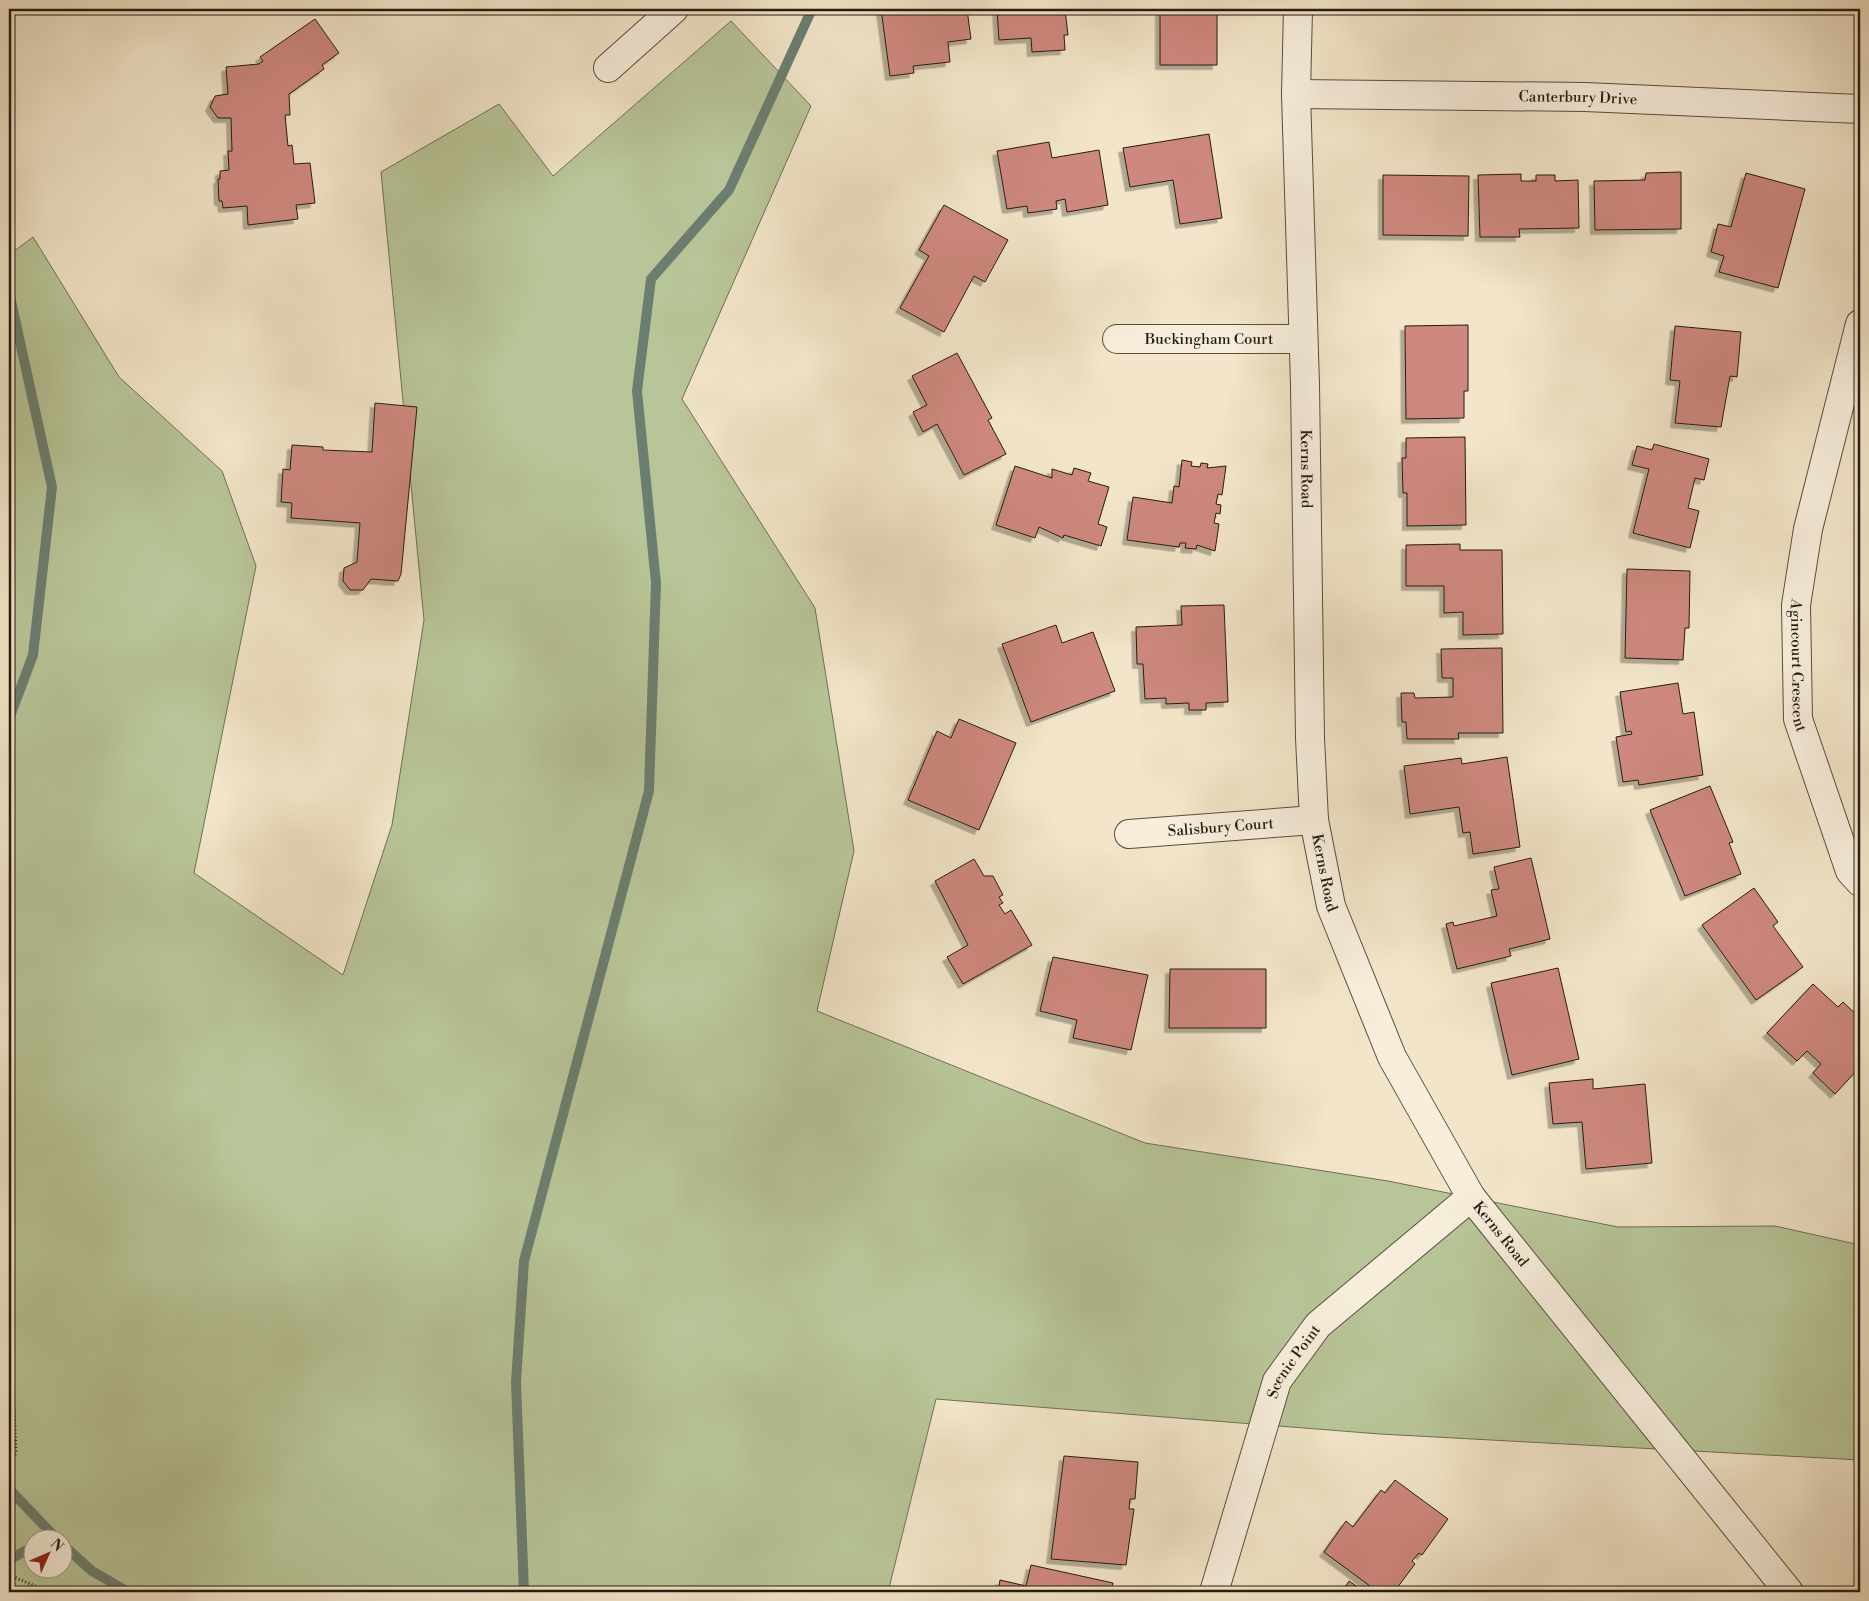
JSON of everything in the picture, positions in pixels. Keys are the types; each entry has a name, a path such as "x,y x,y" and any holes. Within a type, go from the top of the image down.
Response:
{"street":[{"path":"608,68 674,9"},
{"name":"Kerns Road","path":"1298,9 1296,94 1306,405 1310,738 1314,820 1331,906 1392,1057 1471,1197 1789,1592"},
{"name":"Canterbury Drive","path":"1296,94 1585,96 1860,110"},
{"name":"Agincourt Crescent","path":"1860,324 1808,529 1796,605 1798,718 1850,871 1860,882"},
{"name":"Buckingham Court","path":"1118,339 1303,339"},
{"name":"Salisbury Court","path":"1129,834 1314,820"},
{"name":"Scenic Point","path":"1214,1592 1277,1381 1318,1325 1471,1197"}],"path":[{"path":"9,1382 12,1387 16,1453 9,1463"},
{"path":"9,1575 49,1592"}],"green space":[{"path":"731,21 811,106 682,399 815,608 854,851 817,1011 1145,1143 1388,1181 1618,1227 1775,1226 1860,1245 1860,1460 1380,1434 936,1399 888,1592 9,1592 9,255 33,237 119,377 222,471 256,566 194,873 343,975 392,825 424,620 381,172 499,104 553,176"}],"building":[{"path":"881,9 967,9 971,39 948,42 950,62 913,66 914,73 890,76"},
{"path":"997,9 1065,9 1068,35 1064,35 1065,50 1032,52 1031,38 999,40"},
{"path":"1160,9 1217,9 1217,65 1160,65"},
{"path":"315,19 339,53 322,65 324,69 289,94 290,115 285,115 288,146 292,145 294,164 310,163 315,203 296,205 298,219 248,225 247,206 223,208 222,201 219,201 218,179 220,179 220,171 229,170 228,151 232,151 231,118 218,118 210,107 215,96 228,94 226,67 259,64 263,61 260,57"},
{"path":"1209,134 1222,218 1180,224 1173,180 1130,187 1123,148"},
{"path":"1049,142 1052,158 1099,150 1108,205 1067,212 1065,199 1056,201 1057,209 1028,213 1027,206 1007,209 997,151"},
{"path":"1681,172 1681,229 1595,230 1594,181 1645,180 1646,173"},
{"path":"1746,173 1805,189 1778,288 1719,272 1724,256 1711,252 1718,224 1731,227"},
{"path":"1521,174 1521,181 1536,181 1536,175 1555,175 1555,181 1578,180 1579,228 1519,229 1520,237 1480,237 1478,175"},
{"path":"1383,175 1469,176 1468,236 1383,235"},
{"path":"944,205 1008,240 985,282 974,276 944,332 900,308 929,256 919,250"},
{"path":"1468,325 1468,391 1464,391 1464,418 1406,419 1405,326"},
{"path":"1675,326 1741,332 1737,377 1730,376 1721,427 1675,423 1680,381 1670,380"},
{"path":"957,353 992,418 988,420 1006,454 964,475 937,424 923,432 913,412 927,405 912,376"},
{"path":"375,403 417,407 401,574 398,581 371,579 363,590 350,590 343,581 344,568 357,562 360,523 291,518 292,503 281,502 283,469 290,470 292,445 323,447 323,450 372,452"},
{"path":"1465,437 1466,525 1407,526 1407,493 1403,493 1402,458 1406,458 1406,438"},
{"path":"1654,444 1709,459 1704,480 1695,478 1688,508 1699,511 1690,548 1633,533 1649,469 1632,465 1637,446 1652,450"},
{"path":"1182,460 1192,462 1191,466 1200,467 1201,463 1208,464 1207,468 1226,466 1222,495 1218,494 1216,504 1221,505 1220,514 1216,513 1214,523 1219,524 1215,551 1197,545 1196,549 1185,548 1186,543 1180,543 1179,547 1127,540 1133,497 1172,503 1174,486 1179,487"},
{"path":"1015,466 1052,478 1052,469 1072,475 1074,468 1091,473 1088,481 1109,487 1098,524 1107,527 1101,546 1064,535 1063,538 1039,527 1035,538 996,525"},
{"path":"1460,544 1460,550 1502,550 1503,634 1463,635 1463,612 1444,613 1444,586 1406,586 1406,545"},
{"path":"1627,569 1690,571 1689,628 1685,628 1683,660 1625,658"},
{"path":"1224,605 1228,702 1206,703 1206,710 1189,710 1189,703 1166,704 1166,698 1145,699 1143,664 1137,664 1136,627 1182,625 1181,606"},
{"path":"1056,625 1062,643 1093,632 1115,691 1031,722 1002,644"},
{"path":"1502,648 1503,733 1458,733 1459,739 1407,739 1406,722 1402,722 1401,693 1414,693 1415,698 1453,697 1453,678 1442,678 1441,649"},
{"path":"1678,683 1683,714 1694,712 1703,775 1639,785 1638,780 1623,782 1616,737 1632,734 1631,731 1626,732 1620,692"},
{"path":"959,719 1016,743 979,830 908,800 937,731 951,738"},
{"path":"1507,757 1520,847 1473,854 1470,832 1463,833 1459,807 1410,814 1404,766 1461,758 1462,764"},
{"path":"1710,786 1733,842 1729,843 1741,874 1685,896 1650,810"},
{"path":"1531,858 1550,939 1509,949 1511,956 1457,969 1446,924 1453,922 1454,926 1497,916 1491,890 1499,889 1494,867"},
{"path":"974,859 984,876 993,876 1003,895 999,897 1003,903 999,905 1005,914 1011,910 1032,945 963,984 947,957 968,945 935,881"},
{"path":"1754,888 1778,922 1773,926 1803,967 1756,1000 1702,925"},
{"path":"1053,957 1148,975 1131,1050 1073,1038 1077,1020 1040,1011"},
{"path":"1558,968 1579,1059 1512,1075 1491,983"},
{"path":"1170,969 1266,969 1266,1028 1169,1028"},
{"path":"1813,984 1838,1007 1843,1002 1860,1018 1860,1067 1835,1094 1813,1073 1821,1064 1807,1051 1797,1061 1767,1033"},
{"path":"1593,1079 1593,1089 1645,1084 1652,1163 1586,1169 1582,1122 1553,1124 1549,1083"},
{"path":"1064,1456 1138,1462 1135,1499 1130,1499 1129,1509 1134,1509 1126,1565 1051,1559"},
{"path":"1395,1480 1448,1519 1422,1555 1419,1553 1412,1561 1415,1564 1394,1592 1378,1592 1324,1552 1346,1521 1353,1527 1381,1490 1385,1493"},
{"path":"1031,1565 1113,1583 1111,1592 998,1592 1000,1580 1026,1586"},
{"path":"1349,1581 1365,1592 1342,1592"}],"waterway":[{"path":"524,1592 516,1382 524,1261 649,791 656,583 637,391 651,279 729,190 812,9"},
{"path":"9,292 52,487 33,655 9,719"},
{"path":"9,1489 46,1528"},
{"path":"9,1560 22,1553"},
{"path":"72,1553 92,1571 128,1592"}]}
